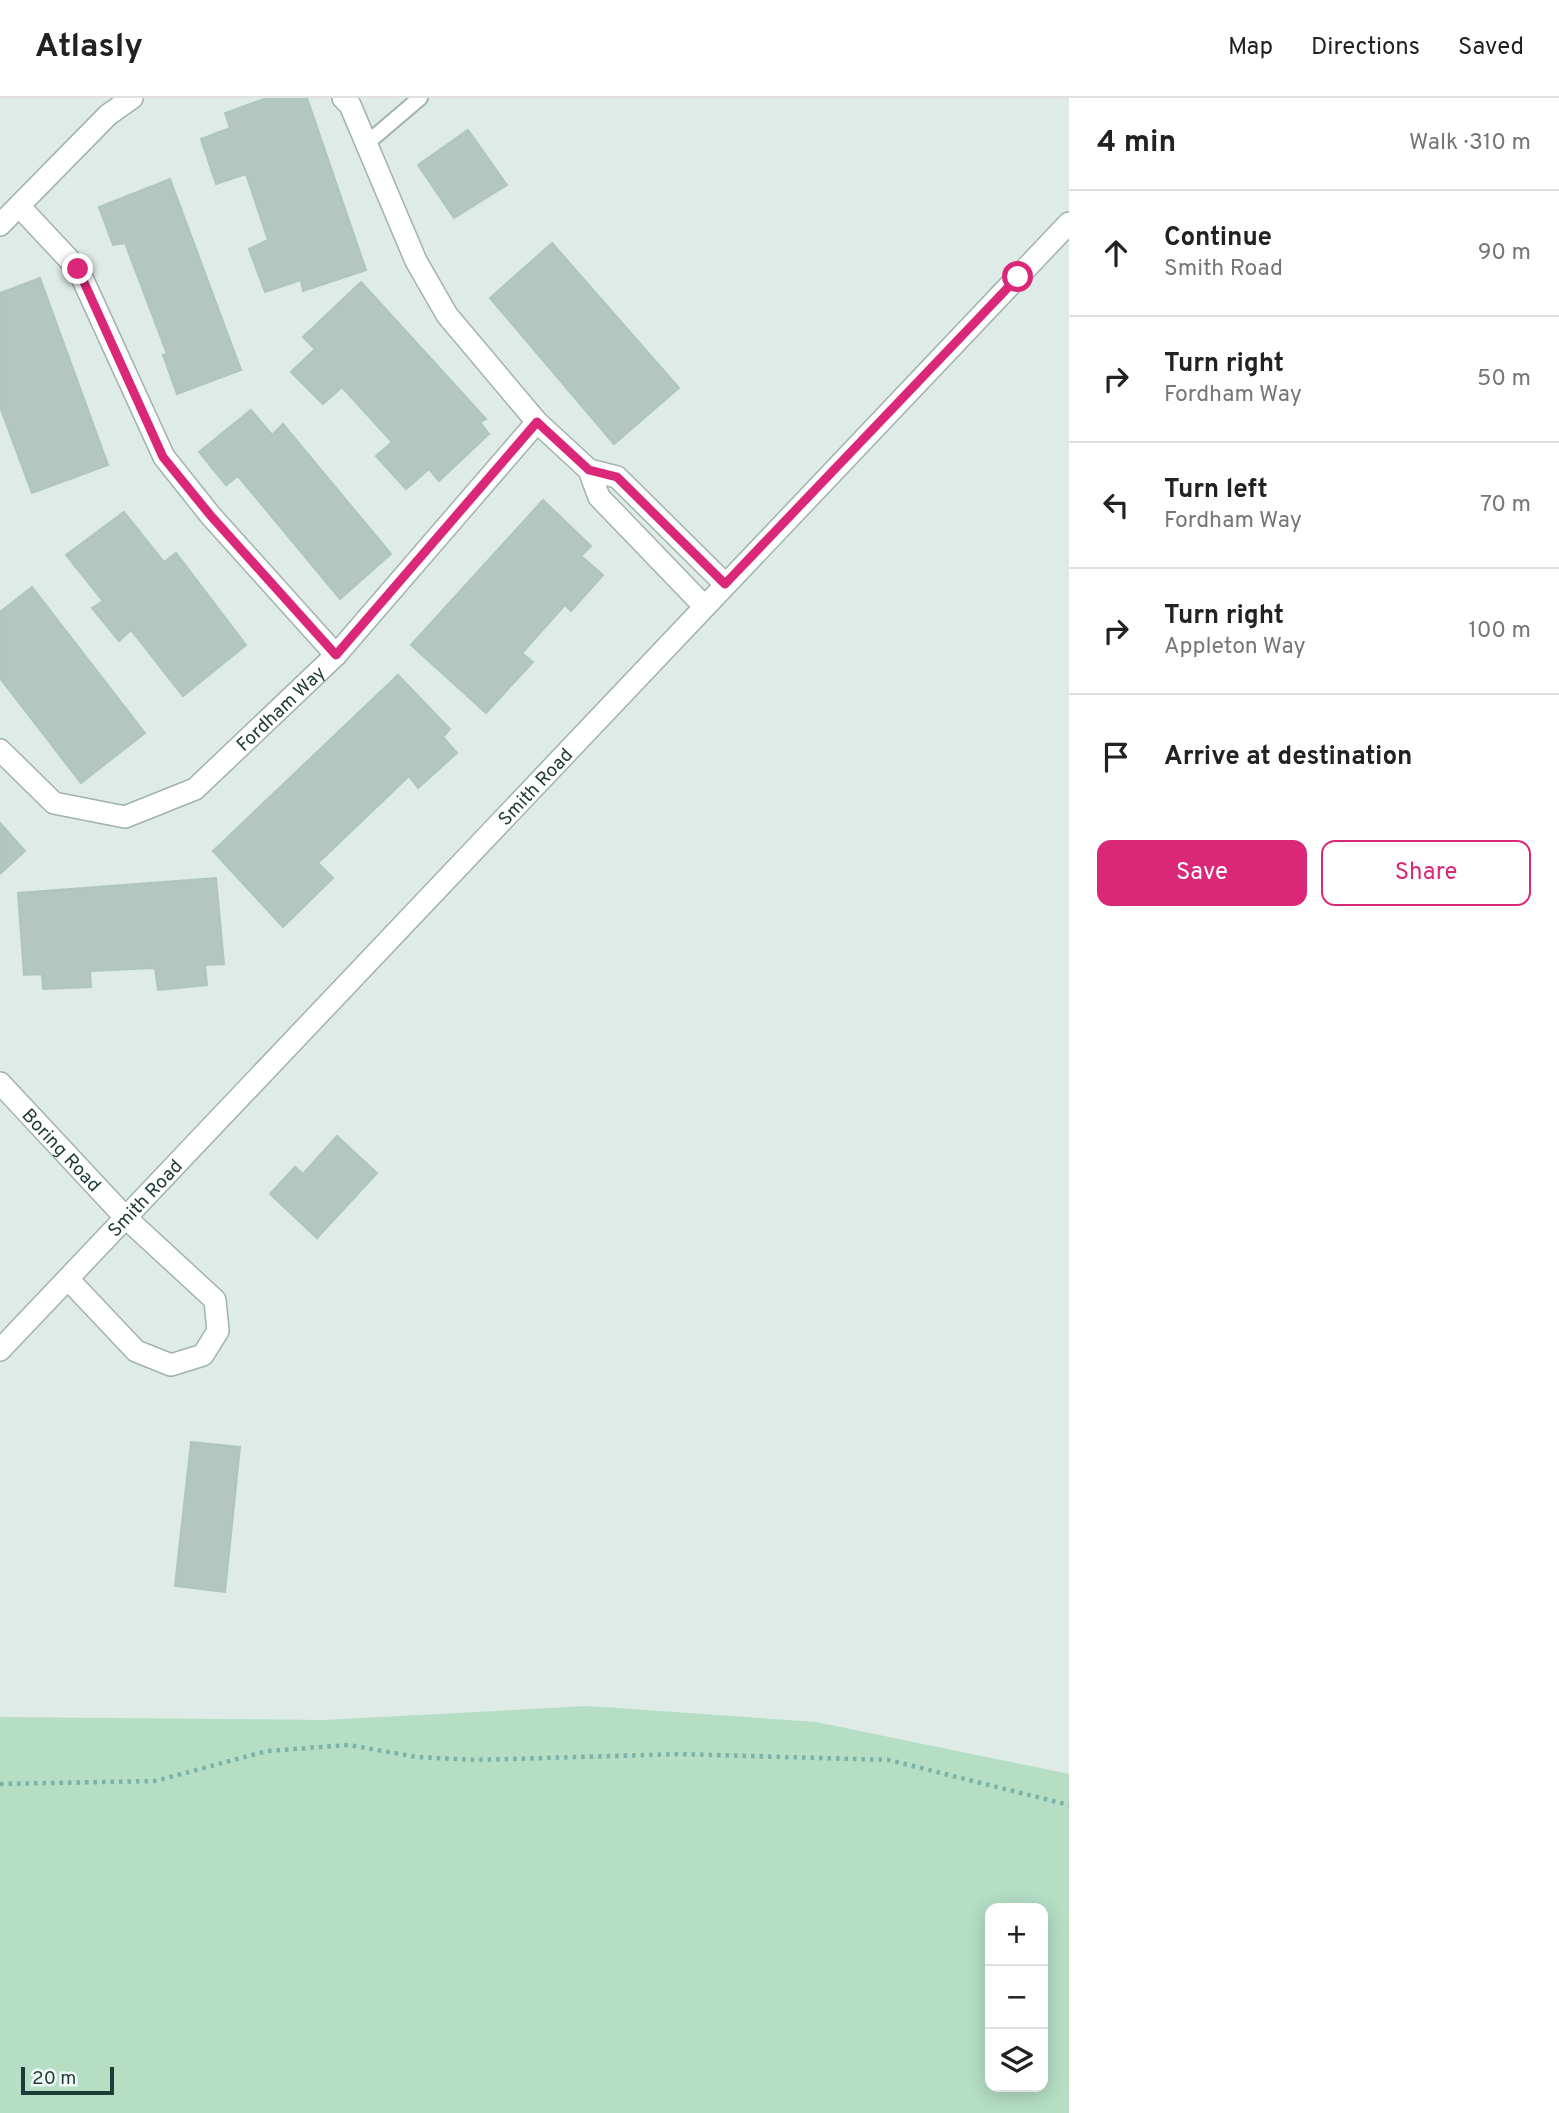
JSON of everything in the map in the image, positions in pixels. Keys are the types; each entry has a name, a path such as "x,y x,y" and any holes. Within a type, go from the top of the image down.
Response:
{"street":[{"path":"0,225 108,115 132,98"},
{"path":"343,98 350,106 416,261 447,315 537,422 589,470 617,477 725,584"},
{"path":"19,206 78,269 163,457 211,516 336,655"},
{"name":"Smith Road","path":"0,1350 1069,223"},
{"name":"Fordham Way","path":"0,750 54,803 125,817 195,789 336,655 537,422"},
{"path":"589,470 598,497 704,606"},
{"path":"643,542 662,522"},
{"name":"Boring Road","path":"0,1083 125,1217 215,1300 218,1331 203,1355 171,1366 136,1351 68,1279"}],"lane":[{"path":"366,144 420,98"}],"path":[{"path":"0,1784 155,1781 267,1752 349,1745 417,1756 476,1760 679,1754 889,1760 1069,1805"}],"green space":[{"path":"588,1706 816,1722 1069,1774 1069,2113 0,2113 0,1717 324,1720"}],"building":[{"path":"267,98 307,98 366,270 303,291 301,280 265,292 249,249 268,240 246,174 216,184 201,139 230,128 225,113"},
{"path":"468,130 507,185 454,218 418,165"},
{"path":"170,179 241,370 177,394 163,355 167,354 125,243 113,245 99,207"},
{"path":"552,243 679,388 614,444 490,298"},
{"path":"40,278 108,465 32,493 0,407 0,293"},
{"path":"361,282 486,419 480,422 489,434 439,481 429,469 406,489 376,456 392,442 342,387 323,404 291,372 315,349 303,337"},
{"path":"251,410 272,435 283,424 391,554 340,599 238,476 226,485 199,452"},
{"path":"543,500 591,546 581,556 603,575 571,611 565,605 522,653 533,662 486,713 411,645"},
{"path":"124,512 164,562 176,553 246,645 183,696 131,630 119,641 92,608 103,601 66,555"},
{"path":"32,587 145,733 81,783 0,678 0,612"},
{"path":"398,675 450,729 443,737 457,753 418,788 409,776 318,863 333,878 283,927 213,851"},
{"path":"0,823 25,851 0,874"},
{"path":"216,878 224,964 205,965 207,985 158,990 155,968 90,971 91,987 43,989 42,974 24,975 18,893"},
{"path":"337,1136 377,1173 317,1238 270,1194 295,1167 303,1174"},
{"path":"191,1442 240,1447 225,1592 175,1586"}],"route":[{"path":"78,269 163,457 211,516 336,655 537,422 589,470 617,477 725,584 1018,277"}]}
